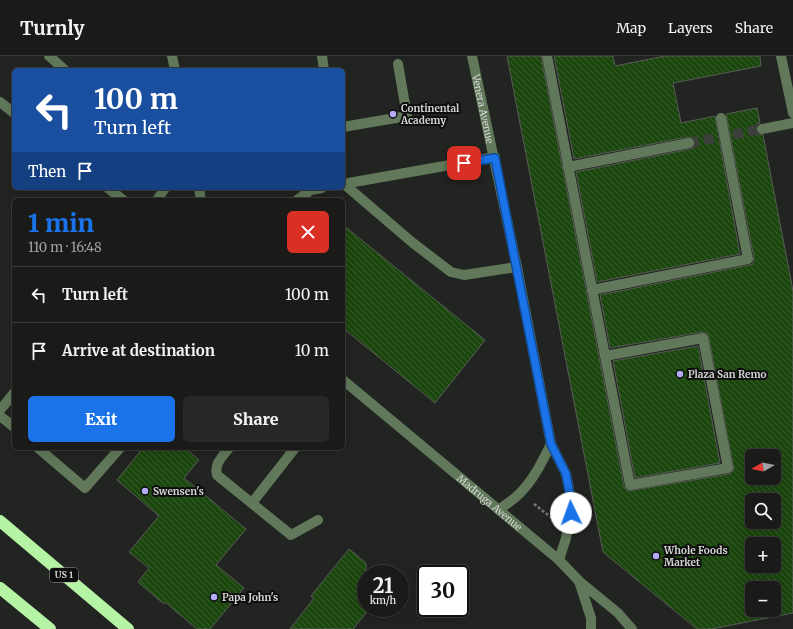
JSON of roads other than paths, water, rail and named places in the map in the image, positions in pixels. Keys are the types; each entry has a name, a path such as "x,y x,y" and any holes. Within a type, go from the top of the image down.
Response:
{"highway":[{"name":"US 1","path":"0,521 128,629"},
{"path":"0,588 50,629"}],"street":[{"path":"49,56 64,68"},
{"path":"172,56 175,68"},
{"path":"322,56 324,68"},
{"name":"Venera Avenue","path":"472,56 495,158 551,444 566,474 571,501 571,513 566,538 559,560"},
{"path":"547,56 568,167 630,485 728,468 703,338 605,356"},
{"path":"781,56 793,113"},
{"path":"345,127 407,116 398,64"},
{"path":"0,102 12,111"},
{"path":"592,290 748,259 720,118"},
{"path":"762,129 793,123"},
{"path":"568,167 689,143"},
{"path":"345,184 495,158"},
{"path":"345,185 413,244 451,272 464,275 517,267"},
{"path":"110,190 120,198"},
{"path":"300,198 311,190"},
{"name":"Madruga Avenue","path":"345,382 559,560 579,581 618,613 632,629"},
{"path":"0,410 12,395"},
{"path":"0,416 12,425"},
{"path":"499,510 521,493 542,462 551,444"},
{"path":"40,450 85,488 118,450"},
{"path":"227,450 217,463 215,470 216,475 291,535 318,520"},
{"path":"252,503 293,450"},
{"path":"579,581 591,618 591,629"}],"tunnel":[{"path":"689,143 762,129"}],"place":[{"name":"Continental Academy","path":"393,114"},
{"name":"Plaza San Remo","path":"680,374"},
{"name":"Swensen's","path":"145,491"},
{"name":"Whole Foods Market","path":"656,556"},
{"name":"Papa John's","path":"214,597"}]}
